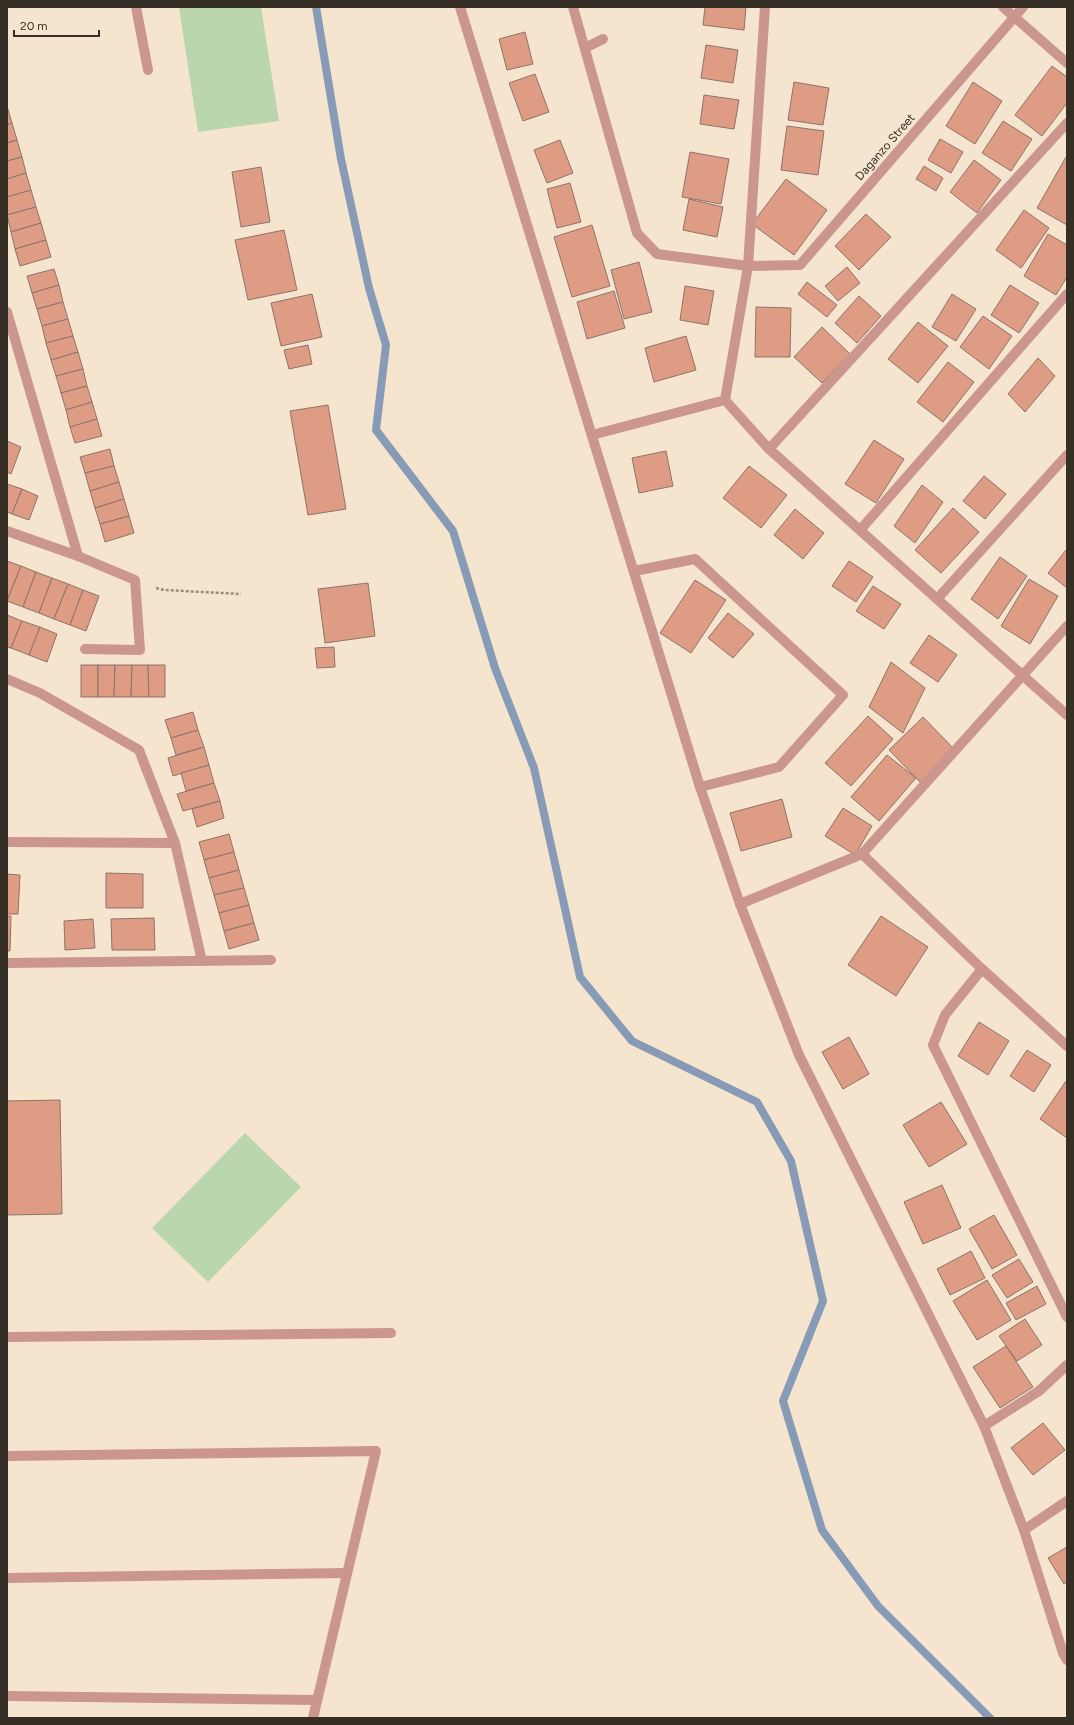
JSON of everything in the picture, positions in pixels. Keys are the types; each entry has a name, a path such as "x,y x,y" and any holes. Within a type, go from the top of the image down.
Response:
{"street":[{"path":"136,7 148,70"},
{"path":"460,7 700,787 740,904 800,1055 984,1426 1024,1530 1066,1654"},
{"name":"Daganzo Street","path":"573,7 637,233 657,254 748,266 800,265 1023,7"},
{"path":"725,400 748,266 764,7"},
{"path":"1003,7 1067,63"},
{"path":"585,48 603,39"},
{"path":"770,449 1067,123"},
{"path":"861,529 1067,294"},
{"path":"7,312 78,556"},
{"path":"592,435 725,400"},
{"path":"725,400 770,449 1067,715"},
{"path":"938,598 1067,455"},
{"path":"7,531 78,556 135,580 140,650 85,649"},
{"path":"634,571 695,559 843,695 779,767 700,787"},
{"path":"740,904 862,854 1067,626"},
{"path":"7,679 40,693 139,750 175,842 202,961"},
{"path":"7,842 175,842"},
{"path":"862,854 982,969 1067,1046"},
{"path":"7,963 271,960"},
{"path":"982,969 946,1015 933,1045 1067,1317"},
{"path":"7,1337 391,1333"},
{"path":"984,1426 1039,1391 1067,1364"},
{"path":"7,1456 376,1451 313,1718"},
{"path":"1024,1530 1067,1501"},
{"path":"7,1578 347,1572"},
{"path":"7,1696 317,1700"}],"path":[{"path":"135,580 164,590 241,594"}],"green space":[{"path":"179,7 261,7 279,121 198,132"},
{"path":"245,1133 301,1187 208,1282 152,1228"}],"building":[{"path":"705,7 746,7 744,30 703,25"},
{"path":"525,32 533,64 507,70 499,39"},
{"path":"706,45 738,50 733,83 701,78"},
{"path":"1052,66 1067,77 1067,103 1042,136 1015,115"},
{"path":"535,74 549,112 523,121 509,83"},
{"path":"794,82 829,88 823,125 788,120"},
{"path":"973,82 1002,101 975,144 946,126"},
{"path":"704,95 739,100 734,129 700,124"},
{"path":"7,106 12,123 7,125"},
{"path":"1003,121 1032,139 1011,171 982,153"},
{"path":"12,123 17,140 7,143 7,125"},
{"path":"787,126 824,131 818,175 781,170"},
{"path":"940,139 963,152 951,173 928,160"},
{"path":"17,140 22,157 7,161 7,143"},
{"path":"560,140 573,173 547,183 534,150"},
{"path":"690,152 729,159 721,204 682,197"},
{"path":"22,157 26,173 7,179 7,161"},
{"path":"1066,157 1067,158 1067,225 1037,208"},
{"path":"974,160 1001,180 977,213 950,192"},
{"path":"924,166 943,178 936,191 916,179"},
{"path":"261,167 270,222 241,227 232,172"},
{"path":"26,173 31,190 7,197 7,179"},
{"path":"786,179 827,210 794,255 752,224"},
{"path":"570,183 581,222 557,228 547,189"},
{"path":"31,190 36,207 7,215 7,197"},
{"path":"689,199 723,207 717,237 683,230"},
{"path":"36,207 41,223 11,232 7,215"},
{"path":"1024,210 1049,228 1021,268 996,250"},
{"path":"866,214 891,237 859,270 835,246"},
{"path":"41,223 46,240 15,249 11,232"},
{"path":"592,225 610,286 572,297 554,237"},
{"path":"284,230 297,290 248,300 235,240"},
{"path":"1048,234 1067,245 1067,277 1056,295 1024,276"},
{"path":"46,240 51,257 20,266 15,249"},
{"path":"639,262 652,312 624,319 611,270"},
{"path":"847,267 860,283 838,301 825,286"},
{"path":"54,269 59,285 32,293 27,276"},
{"path":"807,282 837,305 827,317 798,294"},
{"path":"59,285 63,302 37,309 32,293"},
{"path":"1010,285 1039,303 1019,333 991,315"},
{"path":"685,286 714,291 708,325 680,320"},
{"path":"614,291 625,328 587,339 577,302"},
{"path":"312,294 322,337 281,346 271,303"},
{"path":"952,294 976,309 956,341 932,327"},
{"path":"859,296 881,316 857,343 835,323"},
{"path":"63,302 68,319 42,326 37,309"},
{"path":"756,307 791,308 790,357 755,357"},
{"path":"983,316 1012,336 989,369 960,347"},
{"path":"68,319 73,336 46,343 42,326"},
{"path":"918,322 948,346 918,383 888,359"},
{"path":"822,327 850,354 822,383 794,357"},
{"path":"73,336 78,352 51,360 46,343"},
{"path":"686,336 696,370 654,382 645,348"},
{"path":"308,345 312,364 289,369 284,350"},
{"path":"78,352 83,369 56,376 51,360"},
{"path":"1038,358 1055,376 1025,412 1008,394"},
{"path":"948,362 974,382 943,422 917,402"},
{"path":"83,369 87,386 61,393 56,376"},
{"path":"87,386 92,402 66,410 61,393"},
{"path":"92,402 97,419 70,427 66,410"},
{"path":"328,405 346,509 308,515 290,411"},
{"path":"97,419 102,436 75,443 70,427"},
{"path":"874,440 904,459 876,503 845,484"},
{"path":"7,441 21,447 11,474 7,472"},
{"path":"110,449 114,466 85,473 80,457"},
{"path":"666,451 673,486 639,493 632,458"},
{"path":"114,466 119,482 90,491 85,473"},
{"path":"749,466 787,495 761,528 723,498"},
{"path":"984,476 1006,494 985,519 963,501"},
{"path":"119,482 124,499 95,508 90,491"},
{"path":"7,484 22,489 12,514 7,512"},
{"path":"922,485 943,502 915,543 894,526"},
{"path":"22,489 38,496 29,520 12,514"},
{"path":"124,499 129,516 100,524 95,508"},
{"path":"953,508 979,532 941,573 915,550"},
{"path":"795,509 824,533 803,559 774,535"},
{"path":"129,516 134,533 105,542 100,524"},
{"path":"1066,550 1067,551 1067,588 1048,573"},
{"path":"1000,557 1027,576 998,619 971,599"},
{"path":"7,561 21,566 7,601"},
{"path":"849,561 873,577 856,602 832,586"},
{"path":"21,566 36,572 23,607 7,601"},
{"path":"36,572 52,578 39,613 23,607"},
{"path":"52,578 68,584 54,619 39,613"},
{"path":"1029,579 1058,596 1030,644 1001,626"},
{"path":"695,580 726,600 691,653 660,633"},
{"path":"368,583 375,636 325,643 318,589"},
{"path":"68,584 83,590 70,625 54,619"},
{"path":"873,586 901,604 884,629 856,611"},
{"path":"83,590 99,596 86,631 70,625"},
{"path":"728,613 754,634 733,658 708,638"},
{"path":"7,615 22,621 11,648 7,647"},
{"path":"22,621 40,627 29,655 11,648"},
{"path":"40,627 57,634 47,662 29,655"},
{"path":"929,635 957,655 938,682 910,663"},
{"path":"334,647 335,667 317,668 315,648"},
{"path":"891,662 925,688 903,733 869,707"},
{"path":"81,665 98,665 98,697 81,697"},
{"path":"98,665 115,665 114,697 98,697"},
{"path":"115,665 132,665 131,697 114,697"},
{"path":"132,665 148,665 149,697 131,697"},
{"path":"148,665 165,665 165,697 149,697"},
{"path":"193,712 198,730 171,738 165,720"},
{"path":"868,716 893,739 851,786 825,763"},
{"path":"923,717 954,749 920,782 889,750"},
{"path":"198,730 204,747 176,755 171,738"},
{"path":"204,747 209,765 173,776 168,758"},
{"path":"887,755 916,778 879,821 851,797"},
{"path":"209,765 214,783 186,791 181,773"},
{"path":"214,783 220,801 183,811 177,794"},
{"path":"782,799 792,837 741,851 730,813"},
{"path":"220,801 224,818 197,827 192,809"},
{"path":"843,808 872,826 855,855 825,836"},
{"path":"229,834 234,852 204,860 199,842"},
{"path":"234,852 239,870 209,878 204,860"},
{"path":"239,870 244,888 214,895 209,878"},
{"path":"106,873 143,874 143,908 106,908"},
{"path":"7,874 20,875 18,914 7,914"},
{"path":"244,888 249,905 219,913 214,895"},
{"path":"249,905 254,923 224,931 219,913"},
{"path":"7,916 11,916 10,951 7,951"},
{"path":"881,916 928,947 896,996 848,965"},
{"path":"154,918 155,950 112,950 111,919"},
{"path":"93,919 95,948 65,950 64,921"},
{"path":"254,923 259,940 229,949 224,931"},
{"path":"979,1022 1009,1041 988,1075 958,1056"},
{"path":"849,1037 869,1074 843,1089 822,1052"},
{"path":"1027,1050 1051,1065 1034,1092 1010,1076"},
{"path":"1067,1081 1067,1138 1040,1119"},
{"path":"60,1100 62,1214 7,1215 7,1101"},
{"path":"941,1102 967,1144 929,1167 903,1125"},
{"path":"942,1185 961,1228 923,1244 904,1202"},
{"path":"994,1215 1017,1255 992,1269 969,1229"},
{"path":"971,1251 985,1278 950,1295 937,1269"},
{"path":"1019,1259 1033,1282 1007,1298 992,1275"},
{"path":"987,1280 1011,1320 977,1340 953,1301"},
{"path":"1037,1286 1046,1304 1016,1320 1006,1303"},
{"path":"1025,1319 1042,1345 1017,1361 999,1336"},
{"path":"1006,1346 1033,1387 1000,1408 973,1367"},
{"path":"1043,1423 1065,1450 1033,1475 1011,1448"},
{"path":"1067,1547 1067,1582 1064,1584 1048,1558"}],"waterway":[{"path":"316,7 341,159 369,288 386,345 376,430 453,531 495,668 534,768 580,977 632,1041 757,1102 791,1161 823,1301 783,1401 822,1530 878,1606 990,1718"}]}
